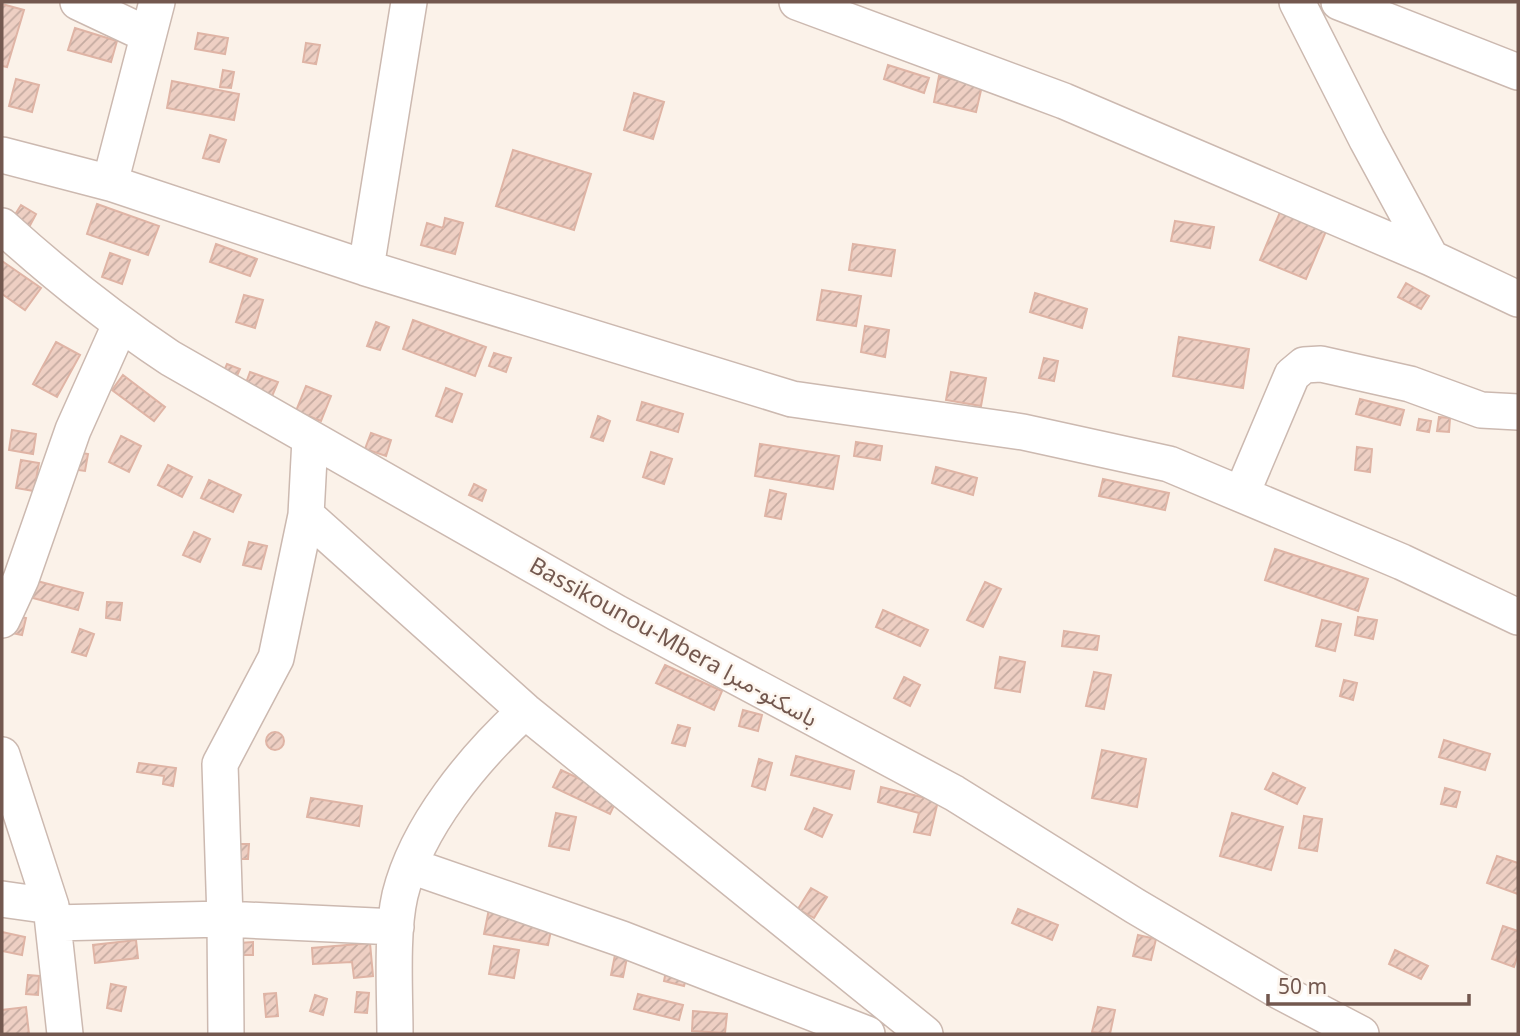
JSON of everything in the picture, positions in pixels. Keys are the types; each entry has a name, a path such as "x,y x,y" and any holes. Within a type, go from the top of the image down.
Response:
{"street":[{"path":"78,2 148,35"},
{"path":"110,183 157,2"},
{"path":"366,268 409,2"},
{"path":"797,2 1064,101 1431,258 1518,299"},
{"path":"1297,2 1431,258"},
{"path":"1339,2 1518,72"},
{"path":"2,155 110,183 366,268 792,400 1023,432 1169,464 1402,562 1518,617"},
{"name":"Bassikounou-Mbera باسكنو-مبرا","path":"2,226 52,271 120,325 170,358 617,613 954,793 1135,906 1279,990 1362,1034"},
{"path":"2,620 21,579 73,430 120,325"},
{"path":"1242,494 1292,375 1304,365 1321,364 1410,384 1481,410 1518,412"},
{"path":"226,1034 220,764 276,658 306,515 310,439"},
{"path":"306,515 525,711 907,1029"},
{"path":"395,1034 396,927 400,895 411,866 445,802 469,769 495,739 525,711"},
{"path":"2,755 52,914 65,1034"},
{"path":"411,866 622,939 867,1034"},
{"path":"2,899 52,914 396,927"}],"building":[{"path":"2,4 24,10 7,67 2,66"},
{"path":"75,28 117,41 111,62 68,50"},
{"path":"198,33 228,38 225,54 195,49"},
{"path":"306,43 320,45 316,64 303,62"},
{"path":"888,65 929,78 924,93 884,79"},
{"path":"223,70 234,72 231,88 220,87"},
{"path":"939,76 982,86 976,112 934,102"},
{"path":"16,79 39,85 32,112 9,106"},
{"path":"172,81 239,94 234,120 167,108"},
{"path":"634,93 664,102 653,139 624,130"},
{"path":"210,135 226,140 219,162 203,158"},
{"path":"513,150 591,174 574,230 496,206"},
{"path":"97,204 159,226 148,255 87,234"},
{"path":"21,205 36,214 27,231 11,221"},
{"path":"1283,205 1329,224 1306,279 1260,260"},
{"path":"445,218 463,223 455,254 421,245 427,223 443,228"},
{"path":"1175,221 1214,227 1210,248 1171,241"},
{"path":"216,244 257,259 250,276 210,262"},
{"path":"853,244 895,250 891,276 849,270"},
{"path":"110,253 130,260 122,284 102,277"},
{"path":"2,261 41,288 25,310 2,294"},
{"path":"1406,283 1429,296 1421,309 1398,297"},
{"path":"822,290 861,296 856,326 817,320"},
{"path":"1035,293 1087,309 1082,328 1030,312"},
{"path":"244,295 263,300 255,328 236,322"},
{"path":"413,320 486,347 475,376 403,349"},
{"path":"376,322 389,327 380,350 367,346"},
{"path":"865,326 889,330 885,357 861,352"},
{"path":"1179,337 1249,349 1243,388 1173,376"},
{"path":"56,342 80,355 57,397 33,384"},
{"path":"494,353 511,358 506,372 489,366"},
{"path":"1044,358 1058,361 1054,381 1039,378"},
{"path":"227,364 240,369 232,387 219,382"},
{"path":"250,372 278,382 270,401 243,391"},
{"path":"951,372 986,378 981,406 946,400"},
{"path":"123,375 165,407 154,421 112,390"},
{"path":"306,386 331,396 321,421 296,411"},
{"path":"446,388 462,394 452,422 436,416"},
{"path":"1360,399 1404,410 1400,425 1356,414"},
{"path":"642,402 683,414 678,432 637,420"},
{"path":"598,416 610,421 603,441 591,437"},
{"path":"1439,417 1450,418 1449,432 1437,431"},
{"path":"1419,419 1431,421 1429,432 1417,430"},
{"path":"12,430 36,434 33,454 9,450"},
{"path":"371,433 391,440 386,456 365,449"},
{"path":"121,436 141,446 129,472 109,462"},
{"path":"856,442 882,446 880,460 854,456"},
{"path":"760,444 839,456 833,489 755,476"},
{"path":"1357,447 1372,449 1370,472 1355,470"},
{"path":"72,451 88,454 85,471 70,469"},
{"path":"651,452 672,459 664,484 643,477"},
{"path":"21,460 39,463 34,491 16,488"},
{"path":"168,465 192,477 182,497 158,485"},
{"path":"936,467 977,478 973,495 932,483"},
{"path":"1103,479 1169,493 1165,510 1099,496"},
{"path":"209,480 241,495 233,512 201,498"},
{"path":"474,484 486,490 482,501 469,495"},
{"path":"770,490 786,494 781,519 765,516"},
{"path":"194,532 210,539 200,562 183,555"},
{"path":"249,542 267,546 261,569 243,565"},
{"path":"1275,549 1368,579 1358,611 1265,580"},
{"path":"37,581 83,593 78,610 33,598"},
{"path":"985,582 1001,589 983,627 967,620"},
{"path":"107,602 122,603 120,620 106,618"},
{"path":"883,610 928,630 920,646 876,627"},
{"path":"16,616 26,618 22,635 12,633"},
{"path":"1358,617 1377,620 1373,639 1355,635"},
{"path":"1322,620 1341,624 1335,651 1316,646"},
{"path":"80,629 94,634 86,656 72,652"},
{"path":"1064,631 1099,636 1097,650 1062,646"},
{"path":"1000,657 1025,662 1020,692 995,688"},
{"path":"665,665 722,691 714,710 656,683"},
{"path":"1094,672 1111,675 1104,709 1086,706"},
{"path":"904,677 920,685 910,706 894,698"},
{"path":"1344,680 1357,683 1353,700 1340,696"},
{"path":"743,710 762,715 758,731 739,726"},
{"path":"678,725 690,728 685,746 672,743"},
{"path":"275,732 281,735 284,741 281,747 275,750 269,747 266,741 269,735"},
{"path":"1444,740 1490,754 1485,770 1439,757"},
{"path":"1102,750 1146,759 1137,807 1092,798"},
{"path":"796,756 854,771 850,789 791,775"},
{"path":"759,759 772,763 765,790 752,786"},
{"path":"139,763 176,768 173,786 163,784 164,776 137,772"},
{"path":"561,770 618,797 610,814 553,787"},
{"path":"1273,773 1305,788 1297,804 1265,789"},
{"path":"881,787 938,801 930,835 914,832 919,813 878,802"},
{"path":"1445,788 1460,792 1456,807 1441,804"},
{"path":"311,798 362,806 359,826 307,817"},
{"path":"814,808 832,815 822,837 805,829"},
{"path":"556,813 576,817 569,850 549,846"},
{"path":"1232,813 1283,827 1271,870 1220,856"},
{"path":"1304,816 1322,819 1317,851 1299,848"},
{"path":"236,844 249,844 248,859 235,859"},
{"path":"1497,856 1518,863 1518,894 1487,883"},
{"path":"811,888 827,897 814,918 798,909"},
{"path":"489,909 553,921 548,945 484,934"},
{"path":"1018,909 1058,925 1052,940 1012,923"},
{"path":"1503,926 1518,931 1518,954 1514,967 1492,959"},
{"path":"2,932 25,937 22,955 2,951"},
{"path":"1138,935 1156,939 1151,960 1133,956"},
{"path":"136,940 138,958 95,963 93,945"},
{"path":"253,942 253,955 239,955 239,943"},
{"path":"370,943 373,976 354,978 352,962 313,964 312,948"},
{"path":"617,945 629,948 623,977 611,975"},
{"path":"494,946 519,950 514,978 489,974"},
{"path":"1395,950 1428,966 1421,979 1389,964"},
{"path":"666,971 687,976 684,986 664,981"},
{"path":"28,975 39,976 38,995 26,994"},
{"path":"111,984 126,987 121,1011 107,1008"},
{"path":"357,992 369,993 367,1013 355,1012"},
{"path":"276,993 278,1016 266,1017 264,994"},
{"path":"638,994 683,1005 679,1020 634,1009"},
{"path":"315,995 327,999 323,1015 310,1011"},
{"path":"26,1007 29,1034 2,1034 2,1010"},
{"path":"1098,1007 1115,1010 1110,1034 1092,1032"},
{"path":"693,1011 727,1014 725,1033 692,1031"}]}
